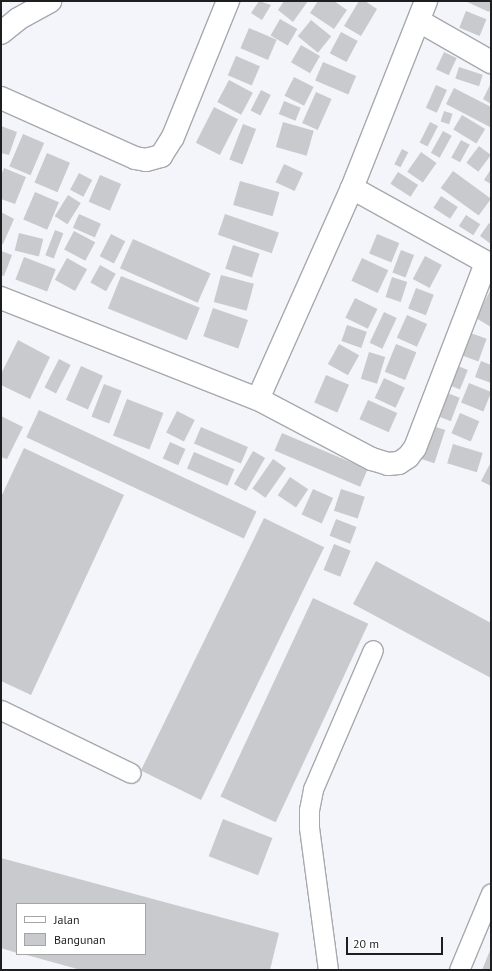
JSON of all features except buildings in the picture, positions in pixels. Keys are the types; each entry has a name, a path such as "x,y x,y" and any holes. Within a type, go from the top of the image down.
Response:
{"street":[{"path":"1,33 18,19 50,1"},
{"path":"1,98 135,158 146,160 162,156 173,137 228,1"},
{"path":"258,399 352,188 426,1"},
{"path":"419,21 491,62"},
{"path":"1,298 258,399 372,459 388,464 399,463 408,457 415,448 488,264 352,188"}],"lane":[{"path":"328,970 309,827 310,810 313,789 373,650"},
{"path":"1,710 131,773"},
{"path":"459,970 491,892"}]}
